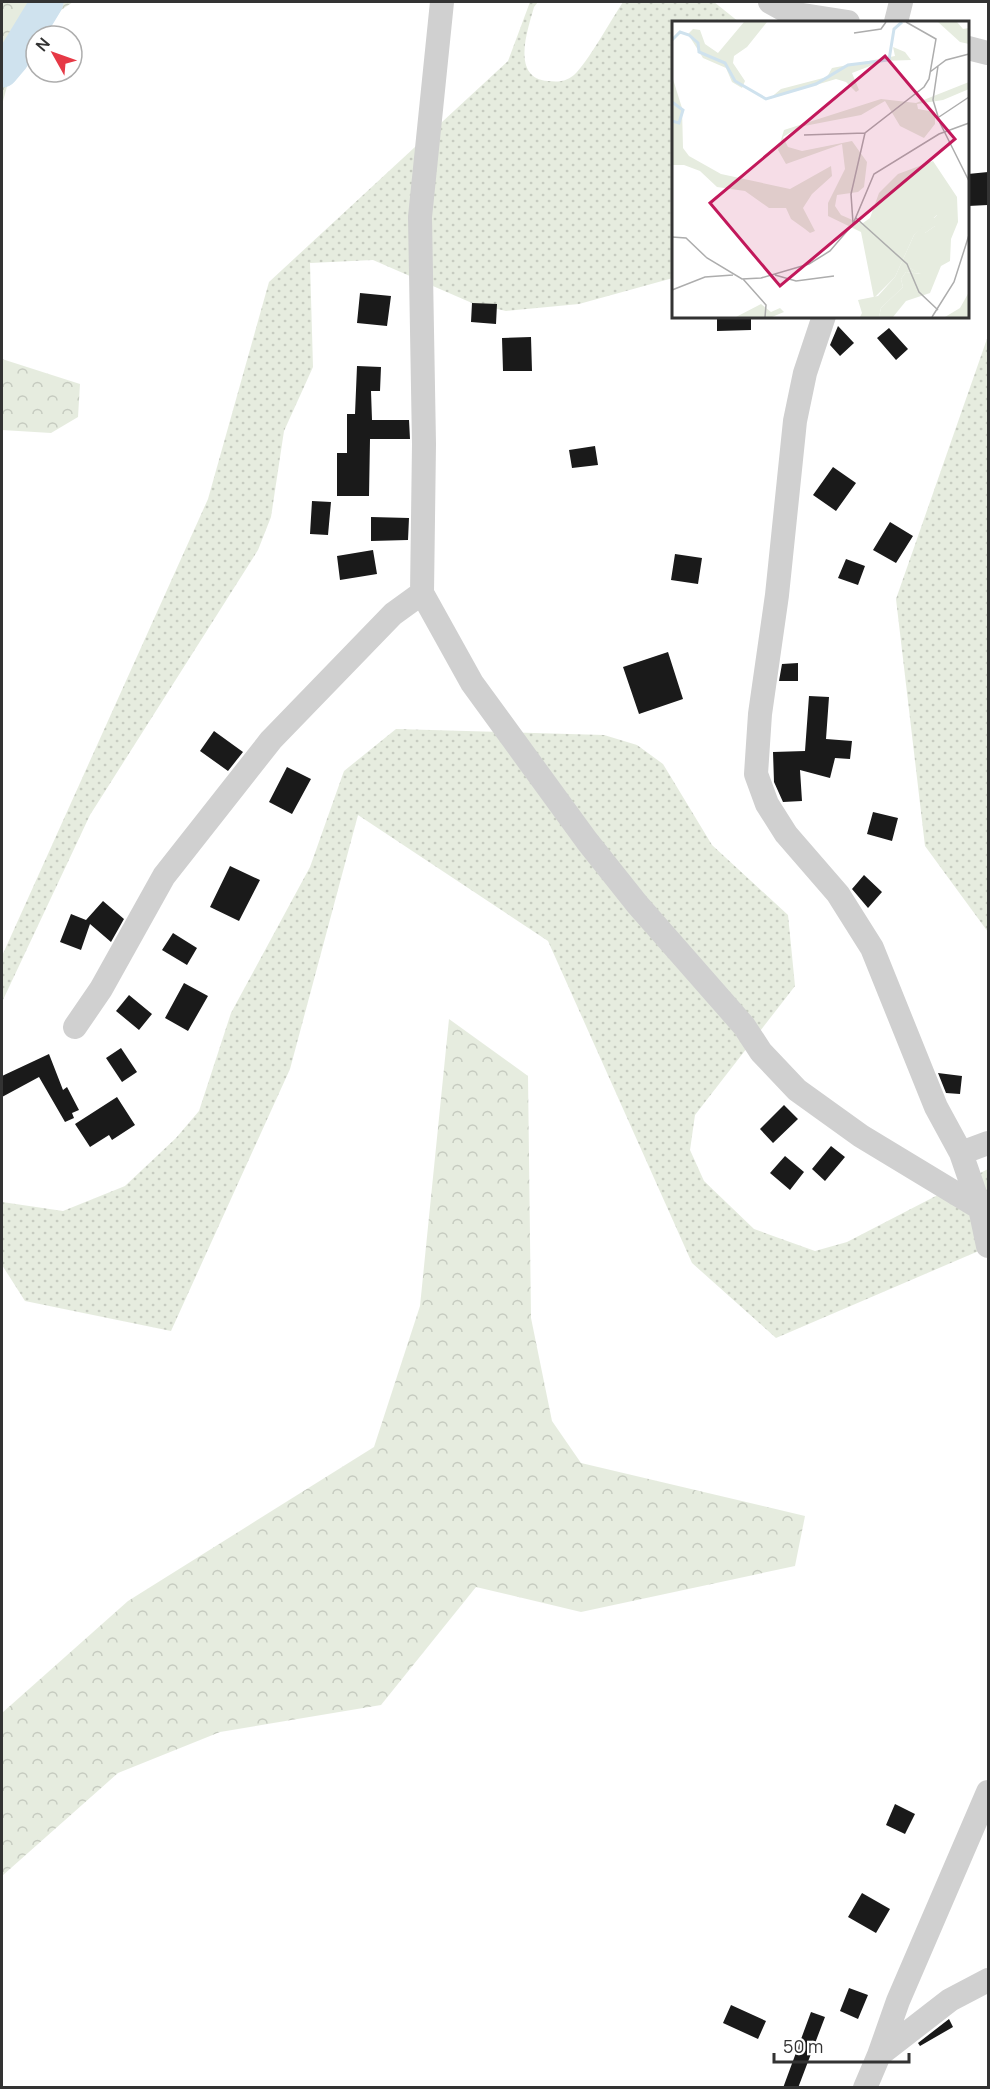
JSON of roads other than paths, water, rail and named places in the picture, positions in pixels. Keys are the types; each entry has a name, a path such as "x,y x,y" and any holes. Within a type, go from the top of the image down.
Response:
{"street":[{"path":"442,2 420,217 424,444 422,593 472,683 587,841 637,904 744,1026 761,1052 797,1090 861,1136 980,1208"},
{"path":"770,2 790,13 842,21"},
{"path":"896,21 901,2"},
{"path":"969,48 988,53"},
{"path":"823,318 805,373 794,432 777,595 760,714 756,774 767,804 786,834 838,894 872,948 936,1107 961,1153 980,1208 988,1246"},
{"path":"75,1027 101,989 164,876 271,740 393,614 422,593"},
{"path":"961,1153 988,1143"},
{"path":"864,2088 879,2055 898,2001 988,1792"},
{"path":"879,2055 950,2000 988,1980"}],"waterway":[{"path":"2,71 13,58 47,2"}]}
